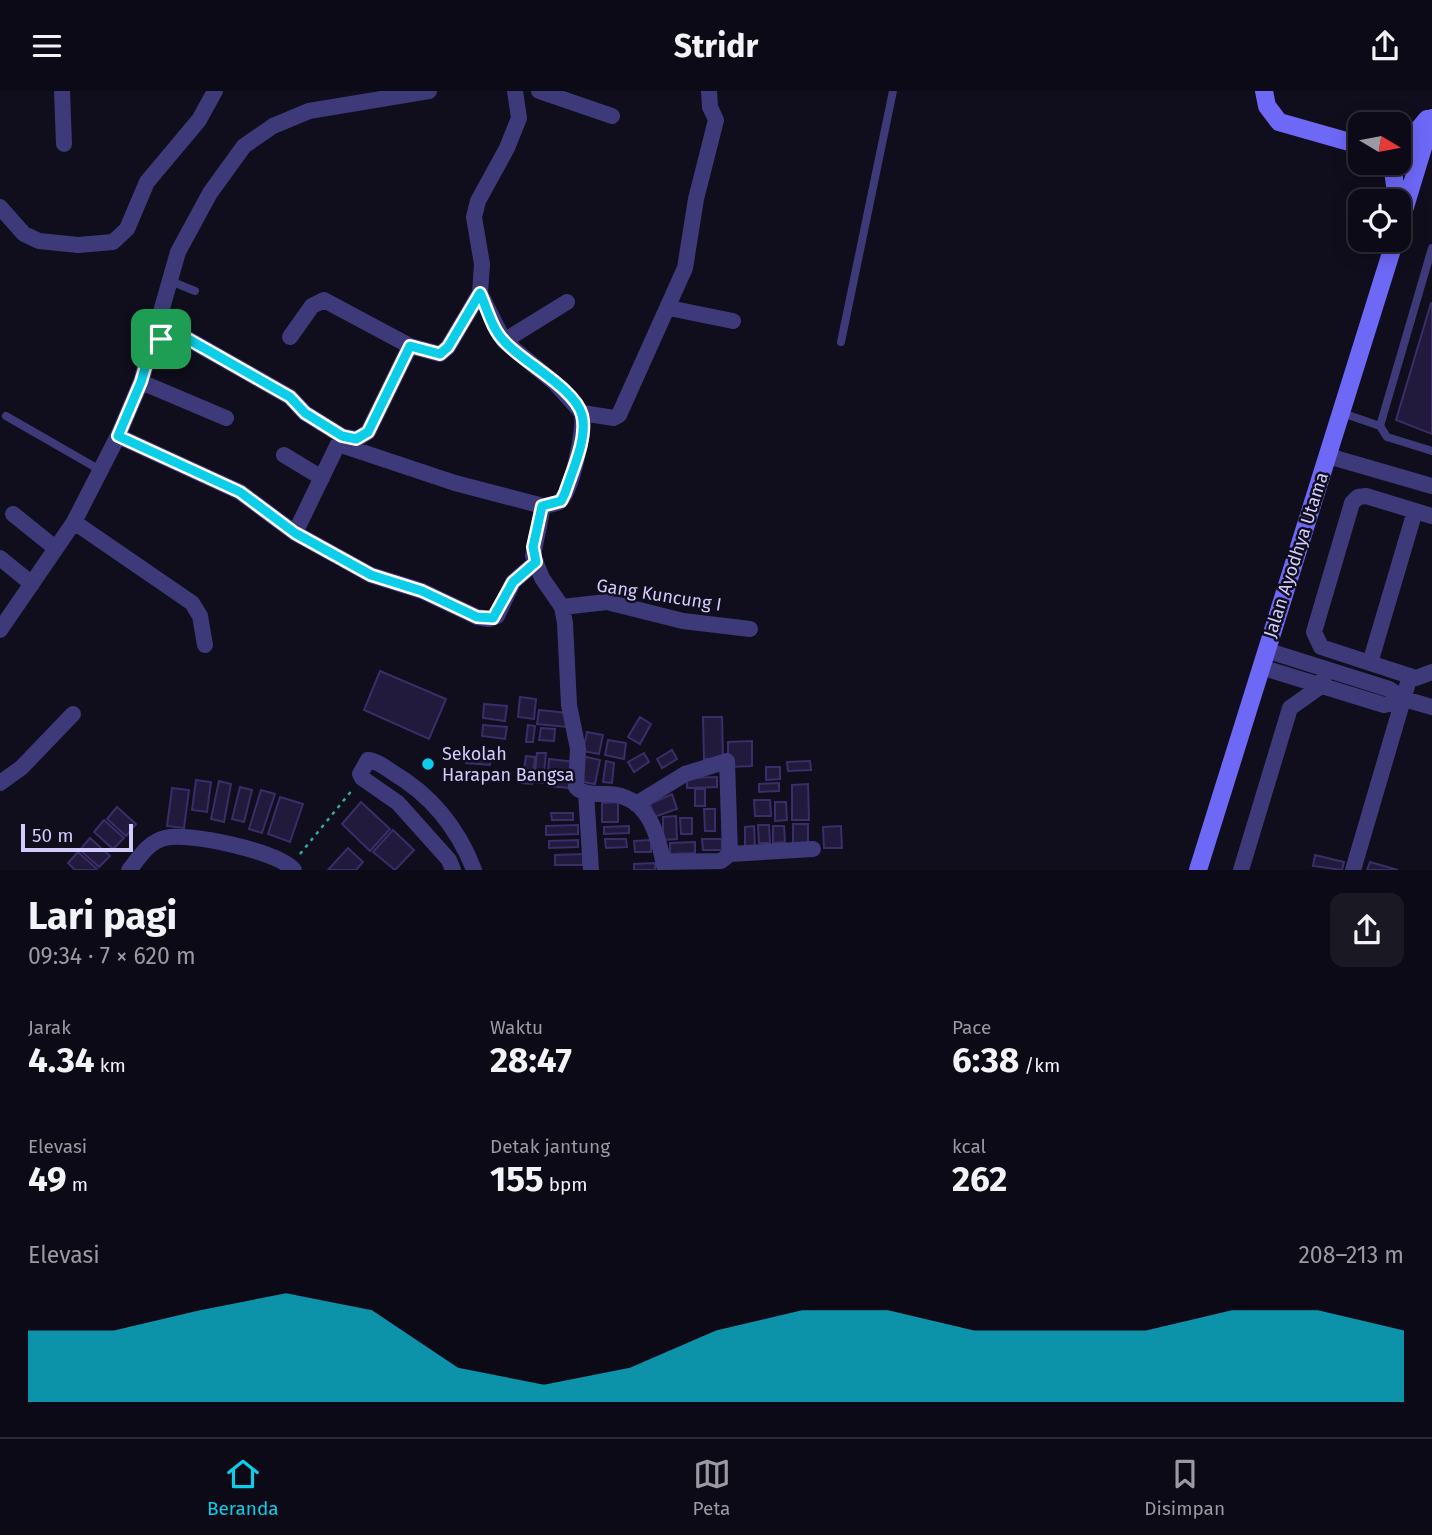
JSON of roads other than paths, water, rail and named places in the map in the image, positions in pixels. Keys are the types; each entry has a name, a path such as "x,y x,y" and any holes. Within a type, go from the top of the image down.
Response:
{"street":[{"path":"62,91 64,143"},
{"path":"0,207 24,234 39,241 78,245 113,242 127,229 147,182 199,120 215,91"},
{"path":"0,630 54,547 74,522 118,436 141,382 168,281 193,220 244,146 273,125 309,111 429,91"},
{"path":"290,337 312,306 324,300 410,346 440,354 448,347 480,293 482,264 474,217 478,201 507,148 519,118 515,91"},
{"path":"538,91 612,116"},
{"path":"480,293 504,341 554,382 582,412 614,418 619,415 685,268 696,199 716,120 710,107 709,91"},
{"path":"1264,91 1267,106 1279,122 1348,142"},
{"path":"1411,140 1432,110"},
{"name":"Jalan Ayodhya Utama","path":"1410,189 1432,118"},
{"name":"Jalan Ayodhya Utama","path":"1198,870 1391,252"},
{"path":"504,341 567,302"},
{"path":"669,308 733,321"},
{"path":"154,337 172,344 178,344 183,338 196,344 290,397 305,413 340,440 454,483 542,506 561,501 565,493 580,444 582,412"},
{"path":"340,440 356,439 368,432 410,346"},
{"path":"141,382 226,418"},
{"path":"118,436 240,492 295,533 371,575 422,591 462,612 489,619 497,616 513,582 536,562"},
{"path":"295,533 340,440"},
{"path":"284,455 322,478"},
{"path":"1328,456 1432,486"},
{"path":"1432,516 1366,496 1358,497 1352,503 1314,632 1321,647 1416,678 1432,672"},
{"path":"542,506 533,547 536,562 562,607 569,705 578,750 576,787 586,793 615,794 636,804 649,817 658,835 664,866 721,860 730,854 813,849"},
{"path":"1370,663 1415,511"},
{"path":"13,514 54,547"},
{"path":"74,522 192,603 200,616 205,645"},
{"path":"0,558 32,584"},
{"name":"Gang Kuncung I","path":"562,607 607,602 684,621 750,629"},
{"path":"1264,659 1326,670 1389,689 1404,699 1432,707"},
{"path":"1264,659 1321,686 1384,705 1404,699"},
{"path":"1241,870 1290,708 1321,686 1326,670"},
{"path":"1353,870 1410,676"},
{"path":"0,783 21,768 73,714"},
{"path":"467,852 451,865 398,803 362,778 360,774 366,761 372,759 411,783 442,812 467,852 474,870"},
{"path":"636,804 685,774 727,761 730,854"},
{"path":"586,793 591,870"},
{"path":"129,870 150,845 163,838 178,837 257,849 290,868"}],"lane":[{"path":"841,342 893,91"},
{"path":"1380,426 1432,248"},
{"path":"168,281 195,291"},
{"path":"1342,413 1380,426 1387,437 1432,451"},
{"path":"5,416 100,470"}],"place":[{"name":"Sekolah Harapan Bangsa","path":"428,764"}]}
